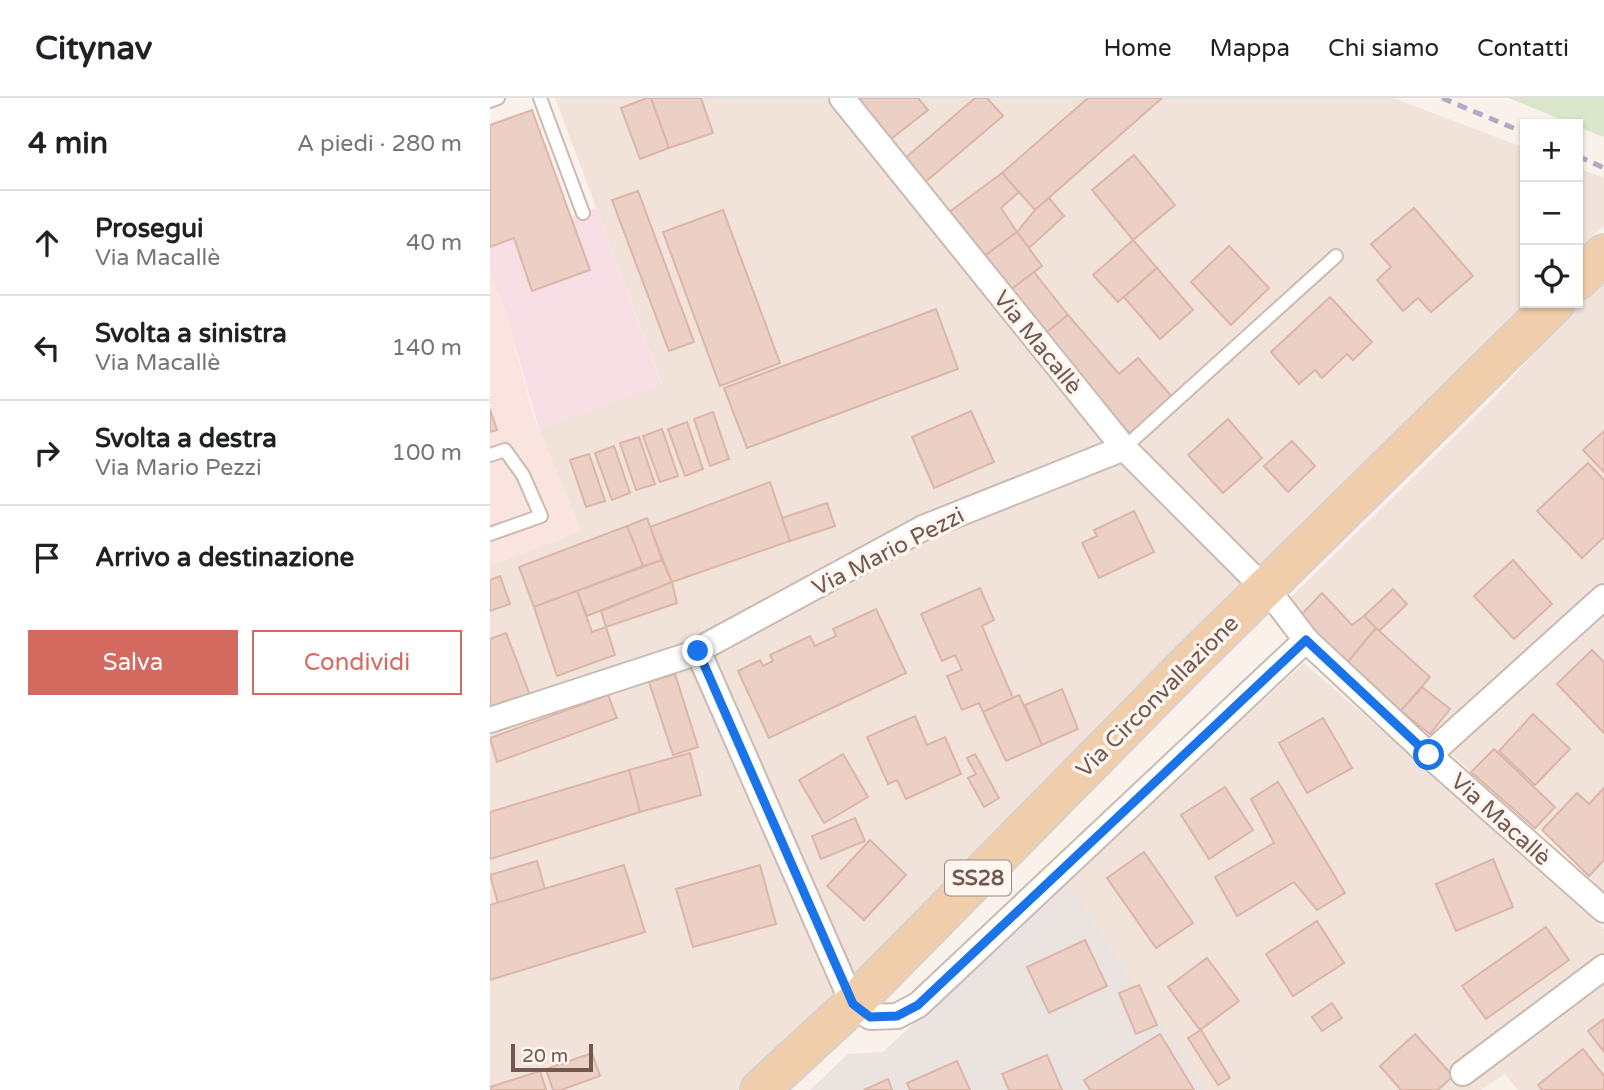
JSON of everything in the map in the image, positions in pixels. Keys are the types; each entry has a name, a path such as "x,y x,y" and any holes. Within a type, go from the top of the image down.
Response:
{"main road":[{"name":"Via Circonvallazione","path":"760,1090 853,1004 1201,651 1550,308"}],"street":[{"name":"Via Macallè","path":"842,98 1124,448 1249,573"},
{"name":"Via Mario Pezzi","path":"490,720 689,656 923,528 1124,448"},
{"path":"1429,755 1604,597"},
{"name":"Via Macallè","path":"1277,602 1306,640 1429,755 1604,911"},
{"path":"698,651 853,1004 870,1017 897,1016 918,1005 1306,640"},
{"path":"1463,1073 1604,967"}],"lane":[{"path":"490,101 498,98"},
{"path":"540,98 583,213"},
{"path":"1124,448 1336,256"},
{"path":"490,455 505,450 523,475 541,516 490,534"}],"shaded area":[{"path":"555,98 1393,98 1520,146 1522,308 1150,686 738,1090 490,1090 490,566 581,531 539,429 662,384"},
{"path":"532,110 571,217 596,208 662,385 539,429 504,306 490,275 490,126"},
{"path":"1583,170 1604,178 1604,225 1583,246"},
{"path":"490,275 504,306 534,418 582,531 490,566"},
{"path":"1604,275 1604,892 1542,830 1535,828 1347,663 1285,603 1494,398 1574,308 1583,308 1583,298"},
{"path":"1304,663 1514,844 1604,929 1604,1090 1518,1090 1505,1074 1481,1090 1205,1090 1067,880"},
{"path":"1067,880 1205,1090 810,1090 848,1054 883,1052"}],"green space":[{"path":"1509,98 1604,98 1604,137 1583,129 1583,119 1560,119"}],"building":[{"path":"651,98 669,148 640,159 621,108"},
{"path":"651,98 701,98 713,133 669,148"},
{"path":"853,98 918,98 928,110 887,142"},
{"path":"975,98 987,98 1003,116 924,183 904,159"},
{"path":"1088,98 1162,98 1035,210 1002,173"},
{"path":"532,110 590,270 532,291 514,238 490,247 490,125"},
{"path":"1134,155 1175,205 1133,240 1092,190"},
{"path":"1002,173 1019,192 1001,208 1017,232 983,257 948,213"},
{"path":"638,191 694,342 669,351 612,200"},
{"path":"1049,198 1064,216 1029,248 1017,232"},
{"path":"1414,208 1473,276 1431,312 1418,298 1403,311 1377,280 1391,267 1371,244"},
{"path":"723,210 780,363 720,386 663,232"},
{"path":"1017,232 1042,266 1009,291 983,257"},
{"path":"1133,240 1157,268 1118,302 1093,275"},
{"path":"1229,246 1269,288 1231,325 1191,282"},
{"path":"1157,268 1193,310 1160,339 1124,297"},
{"path":"1034,272 1068,315 1042,336 1009,291"},
{"path":"1330,297 1372,342 1353,360 1347,354 1322,378 1315,370 1299,384 1271,352"},
{"path":"936,309 958,369 747,448 724,388"},
{"path":"1068,315 1119,374 1138,358 1173,398 1132,436 1042,336"},
{"path":"490,409 497,430 490,432"},
{"path":"971,411 994,462 934,488 912,437"},
{"path":"713,412 729,459 710,466 694,419"},
{"path":"1228,419 1262,458 1223,493 1188,455"},
{"path":"687,422 703,469 685,476 668,429"},
{"path":"662,429 678,476 660,482 643,436"},
{"path":"1604,431 1604,472 1583,450"},
{"path":"639,437 655,484 636,490 620,443"},
{"path":"1292,441 1315,466 1288,492 1264,466"},
{"path":"614,446 630,493 612,500 595,453"},
{"path":"589,454 605,501 586,507 570,460"},
{"path":"1588,463 1604,480 1604,537 1582,558 1537,511"},
{"path":"770,482 790,541 672,582 650,527"},
{"path":"827,503 835,526 790,541 782,518"},
{"path":"1134,511 1154,552 1099,578 1082,543 1097,536 1094,530"},
{"path":"647,518 662,560 643,566 627,526"},
{"path":"627,526 643,566 534,607 519,567"},
{"path":"662,560 672,582 587,616 577,591"},
{"path":"1513,560 1552,604 1514,639 1474,596"},
{"path":"500,576 510,604 490,611 490,580"},
{"path":"672,582 677,603 606,627 601,611"},
{"path":"980,588 994,620 982,626 1013,698 983,712 979,703 962,710 947,676 962,670 955,655 942,661 921,614"},
{"path":"1393,589 1407,604 1379,631 1364,616"},
{"path":"577,591 592,632 606,627 615,655 557,676 534,607"},
{"path":"1322,593 1352,625 1364,616 1376,628 1347,663 1299,617"},
{"path":"876,609 906,673 769,738 738,671 760,660 763,666 773,661 770,655 810,636 815,646 836,636 833,629"},
{"path":"1376,628 1430,677 1401,711 1347,663"},
{"path":"506,633 530,695 492,710 490,639"},
{"path":"1592,650 1604,662 1604,733 1557,684"},
{"path":"675,674 698,747 673,755 649,682"},
{"path":"1422,687 1450,709 1430,734 1401,711"},
{"path":"1062,689 1078,729 1042,745 1025,705"},
{"path":"608,695 617,718 497,762 490,738"},
{"path":"1019,695 1042,745 1006,761 983,712"},
{"path":"1533,714 1570,749 1535,785 1499,751"},
{"path":"915,716 927,745 945,737 961,774 906,799 897,780 888,784 867,737"},
{"path":"1323,718 1352,768 1307,793 1279,743"},
{"path":"1494,749 1555,807 1535,828 1471,772"},
{"path":"690,753 701,795 640,812 629,770"},
{"path":"843,754 868,797 824,823 799,780"},
{"path":"975,754 999,798 984,807 968,778 976,774 967,758"},
{"path":"629,770 640,812 490,859 490,812"},
{"path":"1278,782 1345,893 1317,910 1294,882 1237,916 1215,877 1274,843 1251,799"},
{"path":"1225,787 1253,830 1209,859 1181,815"},
{"path":"1604,788 1604,860 1589,876 1542,830 1577,793 1589,804"},
{"path":"855,818 865,841 821,859 812,836"},
{"path":"870,840 906,875 864,920 827,886"},
{"path":"1144,852 1193,923 1156,948 1107,878"},
{"path":"1493,859 1513,907 1456,931 1436,884"},
{"path":"537,861 545,889 498,903 490,875"},
{"path":"624,865 645,932 490,980 490,905"},
{"path":"760,865 776,924 693,947 676,889"},
{"path":"1317,921 1344,963 1293,996 1266,954"},
{"path":"1546,927 1569,960 1486,1019 1462,986"},
{"path":"1085,940 1107,986 1049,1013 1027,967"},
{"path":"1207,958 1239,1001 1200,1030 1168,987"},
{"path":"1139,985 1157,1025 1136,1034 1119,993"},
{"path":"1332,1003 1342,1018 1322,1031 1312,1017"},
{"path":"1604,1019 1604,1052 1588,1031"},
{"path":"1201,1030 1230,1078 1218,1085 1188,1038"},
{"path":"1160,1034 1194,1090 1090,1090 1084,1080"},
{"path":"1415,1034 1453,1076 1438,1090 1401,1090 1380,1066"},
{"path":"1583,1049 1604,1076 1604,1090 1542,1090 1538,1085"},
{"path":"592,1053 600,1076 561,1090 553,1090 546,1069"},
{"path":"1047,1055 1062,1090 1009,1090 1002,1074"},
{"path":"957,1061 970,1090 910,1090 907,1083"},
{"path":"540,1071 546,1090 490,1090 490,1087"},
{"path":"888,1079 892,1090 864,1090"}],"railway":[{"path":"1442,98 1520,131"},
{"path":"1583,158 1604,168"}],"route":[{"path":"698,651 853,1004 870,1017 897,1016 918,1005 1306,640 1429,755"}]}
